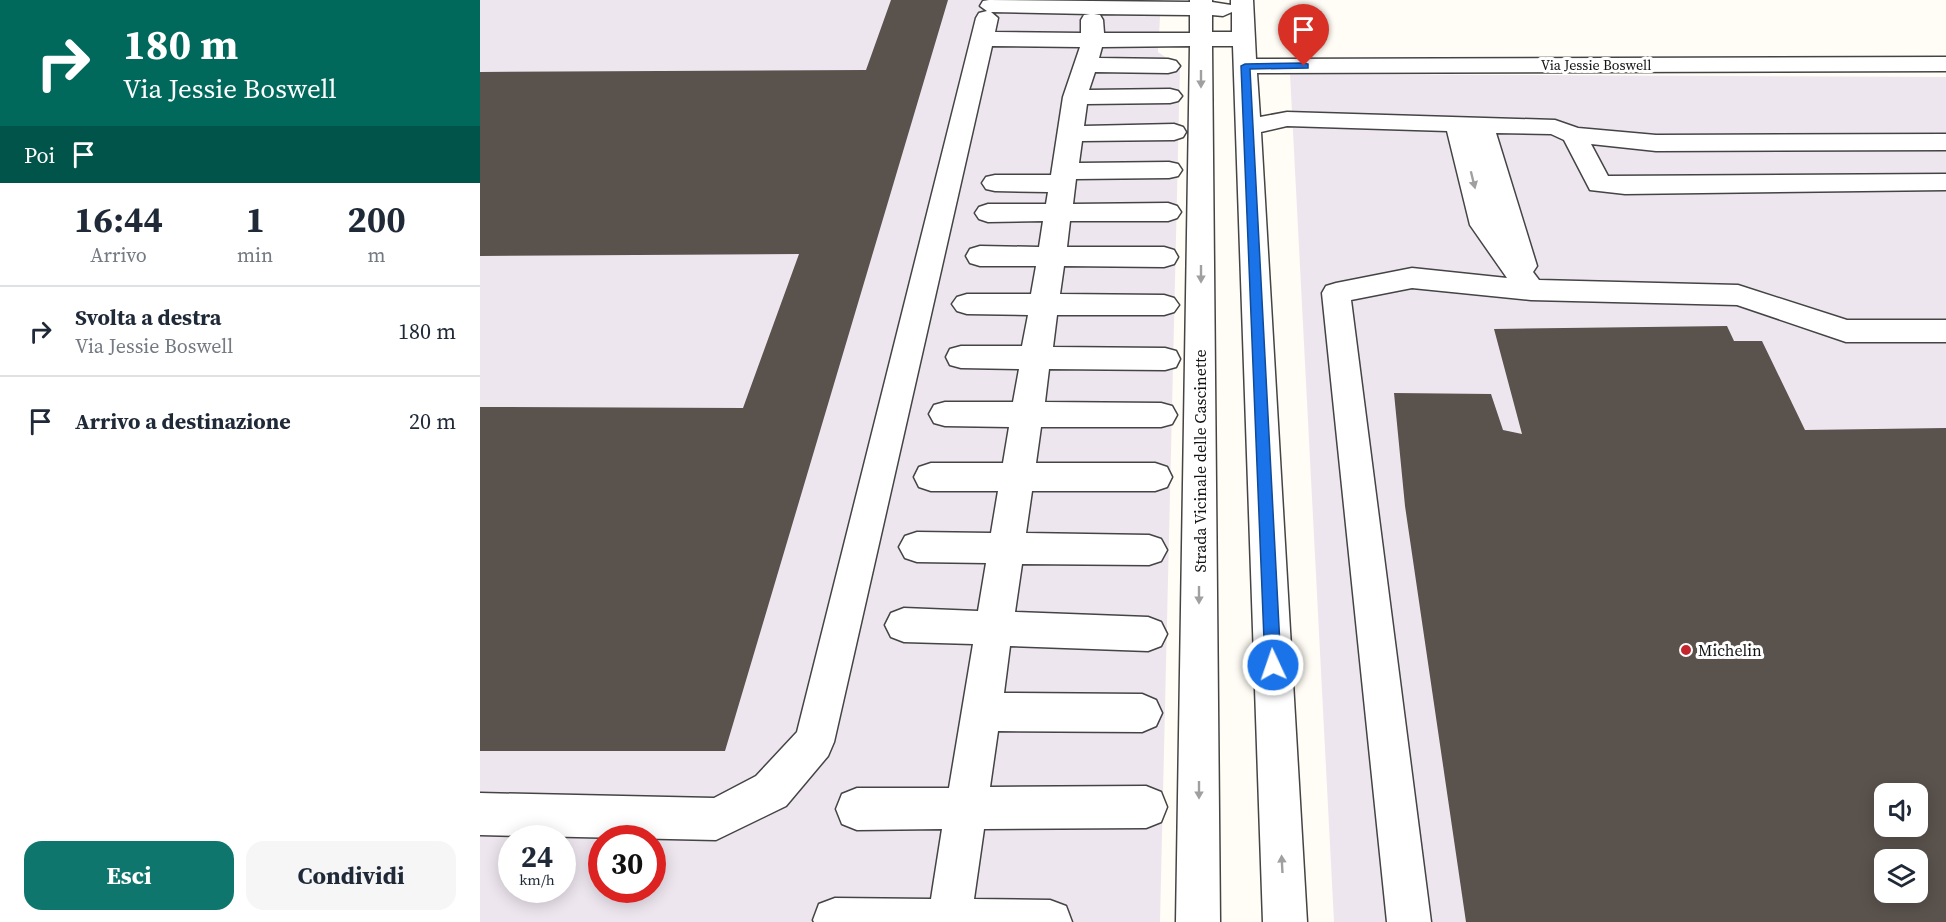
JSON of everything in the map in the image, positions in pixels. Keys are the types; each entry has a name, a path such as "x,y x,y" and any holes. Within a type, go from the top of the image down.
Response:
{"street":[{"path":"480,814 716,819 771,791 814,742 991,3 1092,4 1201,16"},
{"path":"949,922 1069,134 1078,82 1090,52 1092,4"},
{"path":"1090,52 1201,16"},
{"name":"Via Jessie Boswell","path":"1201,16 1244,29 1946,64"},
{"name":"Strada Vicinale delle Cascinette","path":"1198,922 1201,16"},
{"path":"1244,29 1285,922"},
{"path":"982,39 1090,52 1168,66"},
{"path":"1076,97 1170,96"},
{"path":"1248,127 1287,119 1555,127 1574,135 1666,143 1946,142"},
{"path":"1666,143 1704,126 1946,124"},
{"path":"1480,125 1484,225 1531,290"},
{"path":"1480,125 1533,266 1531,290"},
{"path":"1069,134 1173,132"},
{"path":"1574,135 1599,184 1651,187 1946,182"},
{"path":"988,213 1061,189 1168,170"},
{"path":"995,183 1061,189 1168,213"},
{"path":"980,256 1164,257"},
{"path":"1409,922 1336,293 1412,278 1531,290 1738,295 1846,331 1946,331"},
{"path":"968,304 1164,305"},
{"path":"961,357 1165,359"},
{"path":"945,414 1161,415"},
{"path":"931,477 1155,477"},
{"path":"917,548 1149,550"},
{"path":"904,625 1148,634"},
{"path":"980,712 1142,713"},
{"path":"857,809 1146,807"},
{"path":"836,920 1050,922"}],"shaded area":[{"path":"480,0 1161,0 1158,52 1180,67 1160,922 480,922"},
{"name":"Michelin","path":"1290,74 1946,77 1946,922 1334,922"}],"building":[{"path":"891,0 948,0 725,751 480,751 480,407 743,408 799,254 480,256 480,72 866,70"},
{"name":"Michelin","path":"1727,326 1734,341 1762,341 1805,430 1946,428 1946,922 1466,922 1405,506 1394,393 1491,394 1503,430 1522,434 1494,329"}],"place":[{"name":"Michelin","path":"1686,650"}],"route":[{"path":"1273,665 1245,66 1304,66"}]}
